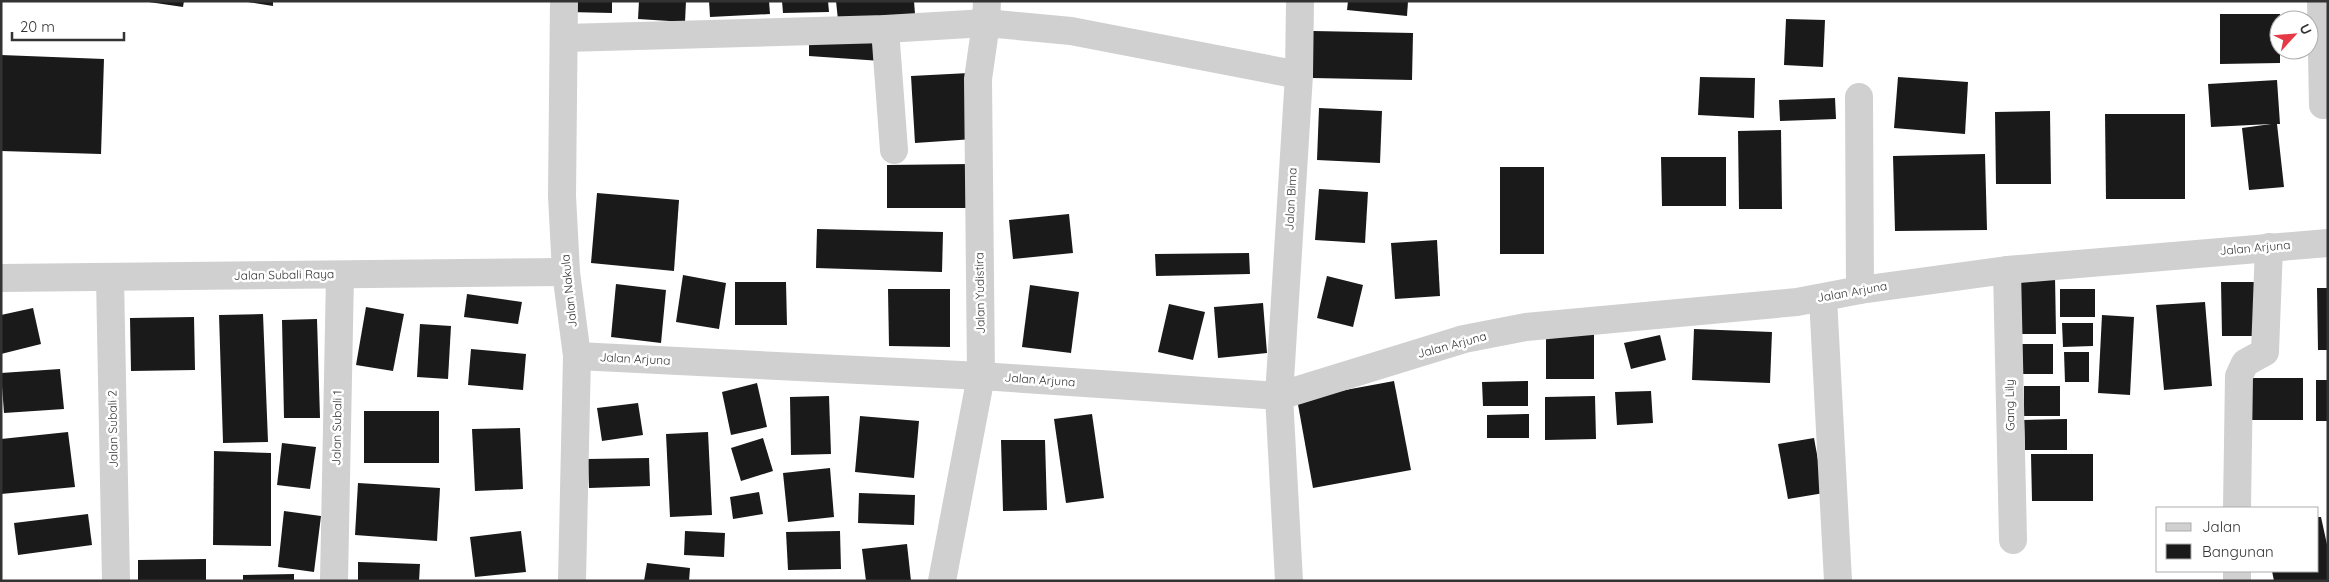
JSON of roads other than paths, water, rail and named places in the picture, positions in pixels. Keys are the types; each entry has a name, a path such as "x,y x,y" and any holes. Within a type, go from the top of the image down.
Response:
{"street":[{"name":"Jalan Nakula","path":"564,1 562,196 566,272 577,356 572,581"},
{"name":"Jalan Bima","path":"1289,581 1280,396 1299,75 1300,1"},
{"path":"2321,1 2323,105"},
{"path":"565,38 885,29 986,12 1071,31 1299,75"},
{"name":"Jalan Yudistira","path":"942,581 981,376 978,79 986,12"},
{"path":"885,29 894,150"},
{"path":"1859,97 1860,290"},
{"name":"Jalan Arjuna","path":"577,356 981,376 1280,396 1464,339 1526,327 1824,298 1860,290 2007,270 2328,242"},
{"path":"2237,507 2239,376 2245,364 2265,352 2269,247"},
{"name":"Gang Lily","path":"2007,270 2013,540"},
{"name":"Jalan Subali Raya","path":"1,278 566,272"},
{"name":"Jalan Subali 1","path":"334,581 340,275"},
{"name":"Jalan Subali 2","path":"110,278 116,581"},
{"path":"1824,298 1838,581"}]}
